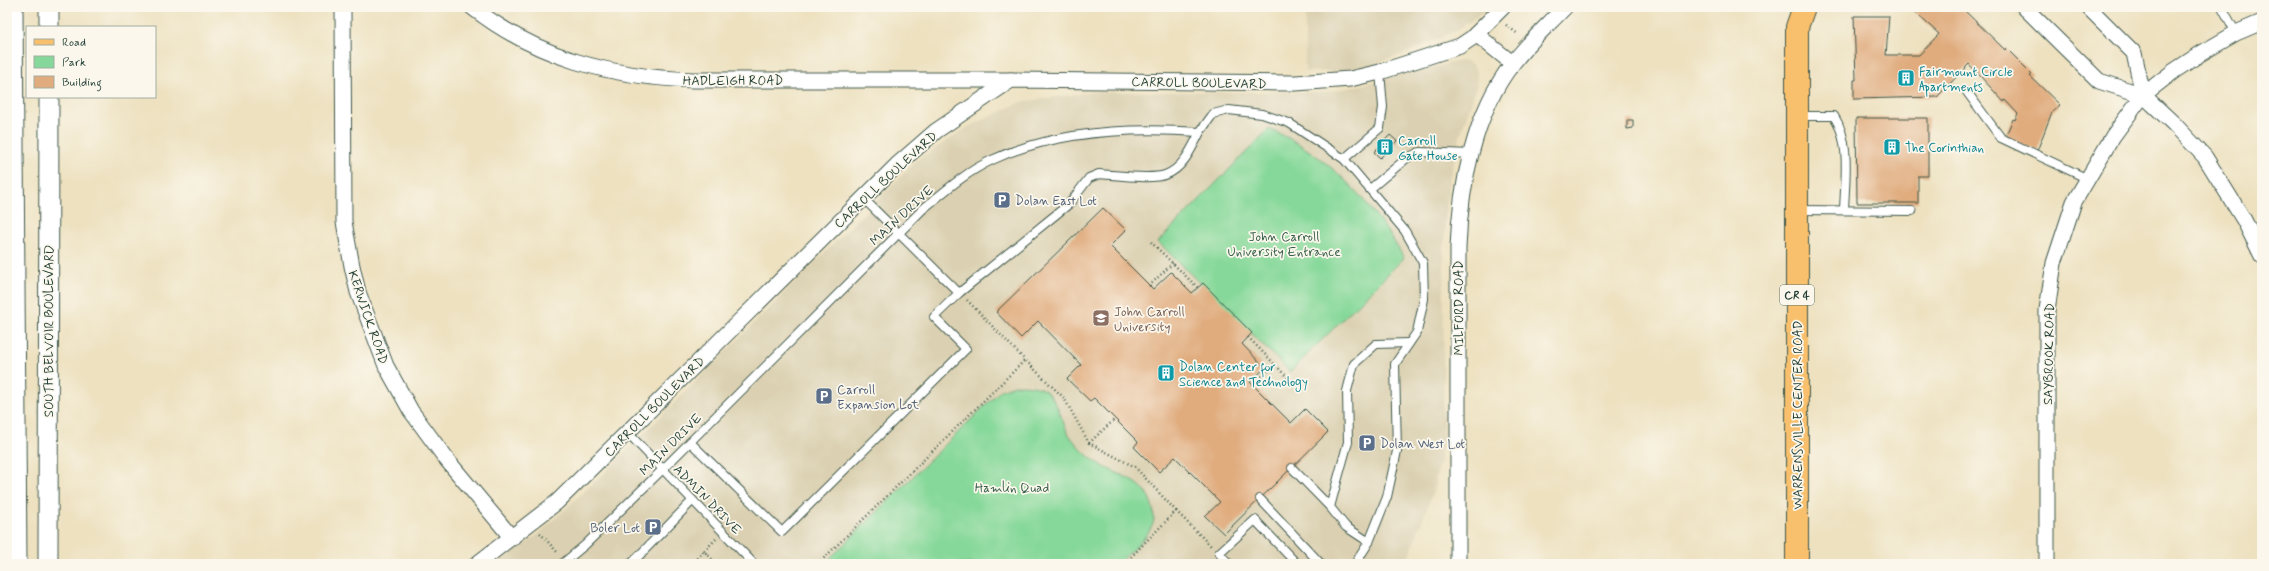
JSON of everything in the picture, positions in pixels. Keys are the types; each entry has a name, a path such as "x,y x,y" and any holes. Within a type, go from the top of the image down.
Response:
{"main road":[{"name":"WARRENSVILLE CENTER ROAD","path":"1796,14 1797,564"}],"street":[{"path":"13,7 12,541 18,564"},
{"path":"49,7 49,26"},
{"name":"KERWICK ROAD","path":"343,7 344,222 358,292 386,366 410,411 447,460 512,538"},
{"name":"HADLEIGH ROAD","path":"472,7 520,38 558,56 602,70 646,78 693,80 1011,80"},
{"name":"CARROLL BOULEVARD","path":"477,564 558,502 863,198 930,136 1011,80 1314,82 1350,78 1380,72 1460,46 1476,34 1503,7"},
{"name":"MILFORD ROAD","path":"1455,562 1458,248 1462,192 1471,154 1486,112 1512,63 1565,7"},
{"path":"2024,7 2099,81 2143,96 2174,124 2205,157 2244,220 2262,256"},
{"path":"2088,7 2134,53 2143,96"},
{"name":"SAYBROOK ROAD","path":"2047,564 2047,310 2054,263 2074,202 2113,136 2143,96 2184,64 2236,33 2262,22"},
{"path":"1476,34 1512,63"},
{"name":"SOUTH BELVOIR BOULEVARD","path":"48,98 48,564"}],"lane":[{"path":"2222,7 2236,33"},
{"path":"1344,159 1380,128 1383,107 1380,72"},
{"path":"1967,92 2001,138 2088,179"},
{"path":"690,442 782,532 966,349 934,317 959,293 1069,204 1089,178 1099,174 1165,175 1178,167 1213,114 1229,110 1262,114 1289,122 1344,159 1405,231 1423,263 1424,299 1417,332 1396,364 1397,451 1387,498 1369,542 1355,564"},
{"path":"1797,116 1834,116 1842,128 1845,166 1844,210"},
{"name":"MAIN DRIVE","path":"564,563 585,545 662,470 922,209 961,178 992,160 1024,148 1067,136 1162,129 1200,132"},
{"path":"1370,189 1407,158 1420,152 1471,154"},
{"path":"863,198 959,293"},
{"path":"1797,210 1912,211"},
{"path":"1330,507 1348,442 1347,391 1354,364 1376,344 1409,343"},
{"name":"ADMIN DRIVE","path":"628,433 754,564"},
{"path":"1292,468 1330,507 1346,527 1369,542"},
{"path":"1260,498 1321,564"},
{"path":"631,564 692,501"},
{"path":"1229,564 1219,553 1255,520 1297,564"}],"path":[{"path":"1502,22 1522,37"},
{"path":"1151,242 1198,288"},
{"path":"1149,286 1173,263"},
{"path":"959,293 1064,398 1089,443 1135,467 1176,511 1219,553"},
{"path":"1248,337 1289,379"},
{"path":"818,564 1025,360"},
{"path":"1253,385 1275,364"},
{"path":"1089,443 1115,419"},
{"path":"1124,564 1176,511"},
{"path":"538,530 564,563"},
{"path":"692,564 704,551 717,564"}],"shaded area":[{"path":"1305,7 1491,7 1454,32 1409,52 1371,65 1337,71 1305,72"},
{"name":"John Carroll University","path":"1465,60 1474,66 1477,74 1476,89 1463,126 1449,180 1444,242 1443,443 1434,489 1406,564 496,564 537,535 602,475 917,160 970,126 1021,102 1093,92 1324,92 1349,88"}],"green space":[{"name":"John Carroll University Entrance","path":"1269,129 1290,139 1311,152 1347,182 1378,218 1404,258 1290,372 1158,242"},
{"name":"Hamlin Quad","path":"1015,385 1028,385 1047,392 1056,405 1068,433 1082,450 1101,465 1139,485 1146,493 1151,503 1154,517 1153,523 1146,536 1118,564 824,564 1001,390"}],"building":[{"name":"Fairmount Circle Apartments","path":"1909,7 1961,7 2005,50 2006,48 2032,74 2030,76 2060,105 2052,112 2037,151 2005,137 2013,119 2015,120 2018,114 2005,100 2004,102 1969,64 1937,97 1854,99 1854,80 1856,80 1854,16 1889,16 1886,55 1919,55 1939,34"},
{"name":"The Corinthian","path":"1856,118 1928,118 1928,176 1918,176 1918,203 1857,203"},
{"path":"1627,120 1633,120 1633,128 1627,129"},
{"name":"Carroll Gate House","path":"1390,135 1397,141 1380,158 1374,152"},
{"name":"Dolan Center for Science and Technology","path":"1103,208 1126,230 1110,246 1153,289 1171,272 1192,293 1203,283 1252,333 1242,344 1265,368 1250,382 1291,423 1305,409 1328,432 1224,534 1205,516 1220,502 1175,457 1159,472 1134,447 1138,442 1094,398 1090,401 1067,379 1081,365 1038,321 1021,338 996,312"}],"place":[{"name":"Fairmount Circle Apartments","path":"1906,78"},
{"name":"Carroll Gate House","path":"1385,147"},
{"name":"The Corinthian","path":"1892,147"},
{"name":"Dolan East Lot","path":"1002,200"},
{"name":"John Carroll University","path":"1101,318"},
{"name":"Dolan Center for Science and Technology","path":"1166,373"},
{"name":"Carroll Expansion Lot","path":"824,396"},
{"name":"Dolan West Lot","path":"1367,443"},
{"name":"Boler Lot","path":"653,527"}]}
